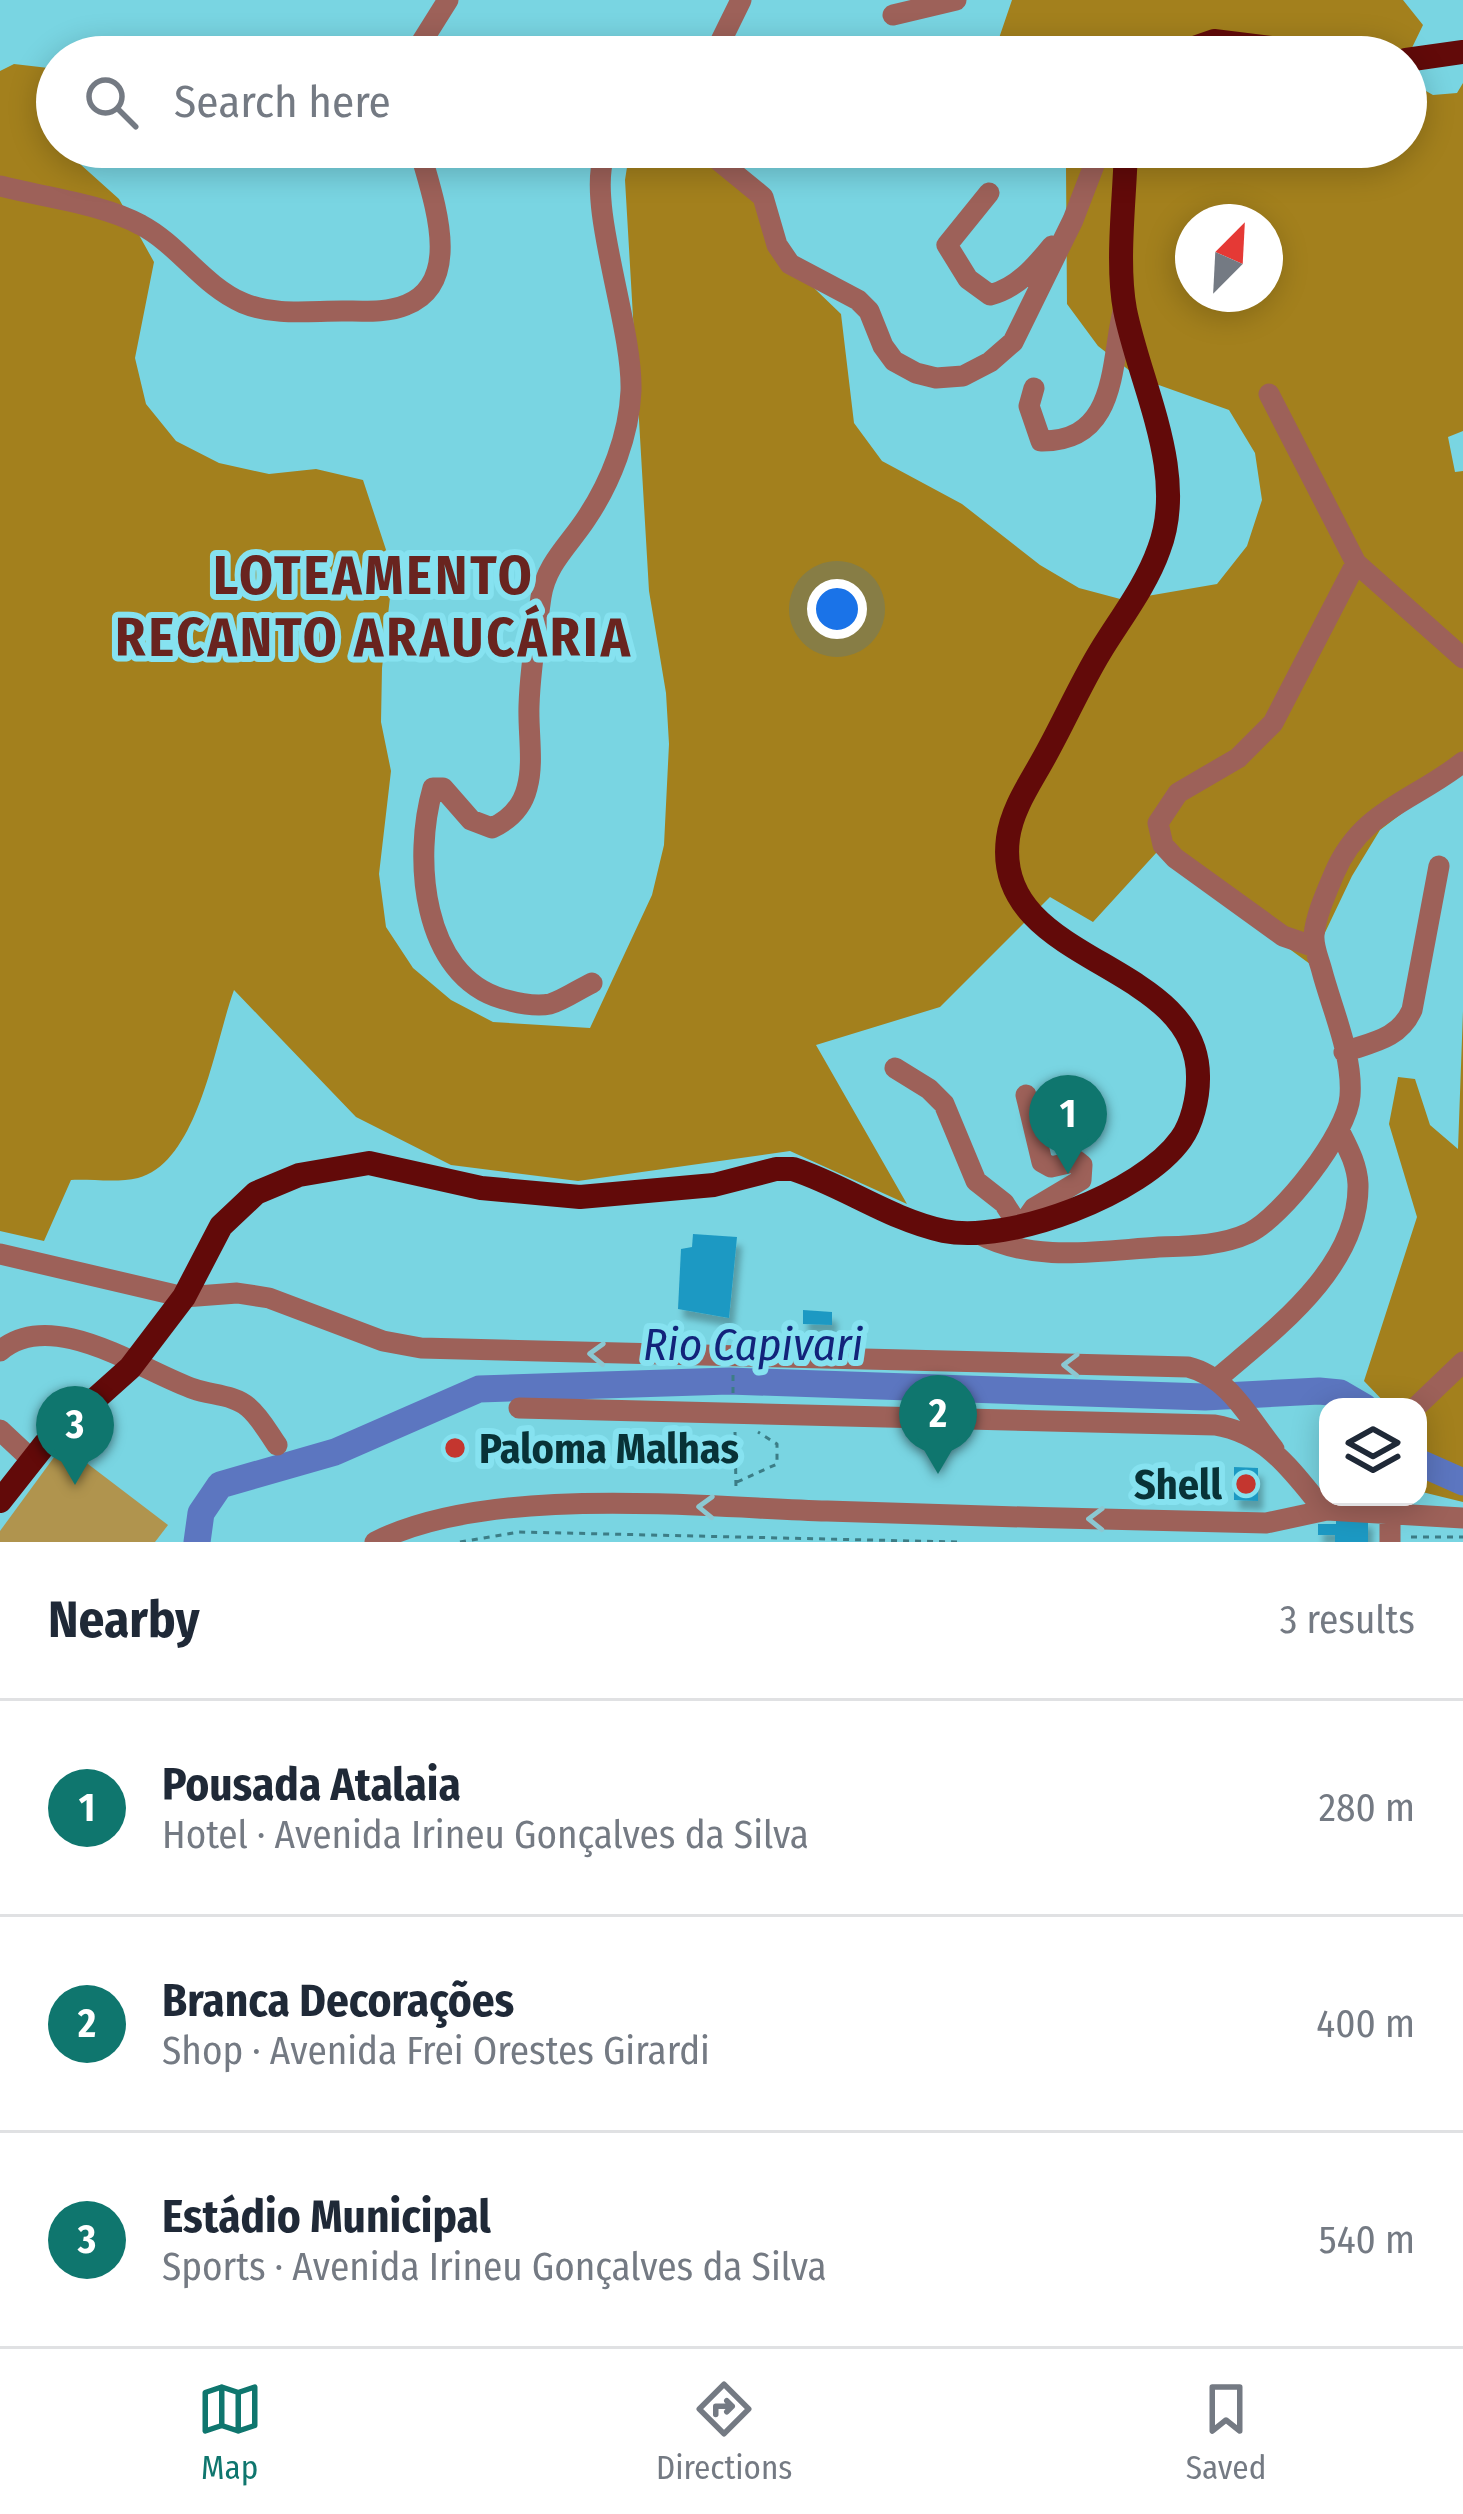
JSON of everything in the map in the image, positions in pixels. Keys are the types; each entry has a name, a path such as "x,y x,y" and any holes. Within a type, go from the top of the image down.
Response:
{"main road":[{"path":"1427,58 1463,52"},
{"path":"0,1501 31,1459 136,1360 184,1297 221,1226 256,1193 298,1175 354,1164 389,1166 481,1188 580,1197 714,1185 793,1169 912,1222 979,1234 1020,1228 1076,1209 1159,1162 1180,1141 1189,1124 1198,1082 1197,1058 1187,1032 1146,989 1052,934 1029,910 1007,860 1017,807 1160,549 1167,517 1168,486 1159,438 1124,307 1126,168"}],"street":[{"path":"425,36 448,0"},
{"path":"723,36 741,0"},
{"path":"893,15 956,0"},
{"path":"0,186 140,223 242,302 275,312 384,310 407,305 424,294 437,269 441,247 424,168"},
{"path":"592,983 550,1004 521,1004 474,985 452,965 434,929 424,882 434,788 443,788 471,820 492,828 520,805 527,787 529,702 543,583 605,490 620,446 631,395 630,353 600,190 603,168"},
{"path":"728,168 763,197 777,245 790,264 858,300 869,311 894,361 936,377 962,376 990,362 1013,342 1093,168"},
{"path":"989,193 947,245 968,279 990,295 1003,292 1030,273 1073,220"},
{"path":"1034,388 1030,406 1041,441 1060,441 1082,429 1112,387 1124,307"},
{"path":"1269,394 1356,563 1463,658"},
{"path":"1315,947 1283,936 1175,858 1163,845 1158,823 1178,794 1238,758 1262,736 1356,563"},
{"path":"979,1234 1005,1248 1030,1252 1209,1245 1232,1239 1269,1219 1339,1130 1351,1095 1315,947 1319,914 1345,853 1373,818 1463,762"},
{"path":"1344,1052 1395,1035 1406,1023 1439,866"},
{"path":"895,1068 944,1104 976,1181 1004,1203 1020,1228 1034,1208 1083,1175 1077,1161 1051,1167 1042,1162 1026,1095"},
{"path":"1221,1381 1317,1284 1354,1221 1358,1183 1339,1130"},
{"path":"0,1254 184,1297 237,1293 268,1298 383,1341 422,1348 1188,1367 1221,1381 1274,1449 1319,1496"},
{"path":"0,1351 15,1338 50,1337 136,1360 194,1389 240,1402 277,1444"},
{"path":"1425,1398 1463,1362"},
{"path":"519,1408 1215,1425 1237,1429 1274,1449"},
{"path":"0,1430 31,1459"},
{"path":"374,1542 434,1518 509,1507 736,1508 1266,1533 1329,1506 1388,1522 1463,1518"}],"path":[{"path":"733,1371 736,1508"},
{"path":"734,1413 777,1444 777,1464 736,1482"},
{"path":"1388,1522 1463,1538"},
{"path":"460,1542 519,1532 957,1542"}],"shaded area":[{"path":"1012,0 1403,0 1423,25 1418,36 1000,36"},
{"path":"14,64 36,67 36,168 84,168 119,199 154,262 135,358 146,404 176,441 219,463 269,474 316,469 363,480 393,571 382,668 381,722 391,771 379,874 386,927 413,968 451,1000 493,1022 590,1028 652,895 664,845 669,744 666,693 649,591 627,168 721,168 740,180 814,288 841,314 854,423 882,461 962,504 1040,565 1079,588 1124,600 1217,584 1247,546 1262,500 1255,453 1229,410 1139,378 1098,346 1067,304 1066,168 1427,168 1427,92 1457,93 1463,83 1463,431 1448,437 1455,472 1463,471 1463,767 1380,830 1310,964 1157,852 1093,922 1050,897 940,1007 816,1045 907,1204 790,1151 578,1181 451,1165 356,1117 234,990 202,1097 176,1149 159,1167 138,1178 71,1180 44,1241 0,1231 0,71"},
{"path":"1463,1011 1463,1502 1427,1493 1427,1398 1380,1398 1364,1381 1417,1217 1389,1124 1398,1077 1415,1079 1430,1125 1458,1149"},
{"path":"63,1445 168,1525 155,1542 0,1542 0,1531"}],"building":[{"path":"1056,1101 1078,1145 1060,1154 1040,1109"},
{"path":"693,1234 737,1237 729,1318 678,1309 681,1249 692,1247"},
{"path":"803,1310 832,1312 832,1325 803,1324"},
{"name":"Shell","path":"1234,1467 1258,1468 1258,1501 1234,1500"},
{"path":"1336,1518 1368,1519 1368,1542 1335,1542 1335,1535 1318,1535 1318,1524 1336,1524"}],"waterway":[{"name":"Rio Capivari","path":"197,1542 201,1513 220,1485 335,1452 479,1389 729,1381 1205,1397 1319,1391 1349,1398"},
{"name":"Rio Capivari","path":"1427,1466 1463,1482"}],"place":[{"name":"Pousada Atalaia","path":"1068,1174"},
{"name":"Paloma Malhas","path":"455,1448"},
{"name":"Branca Decorações","path":"938,1474"},
{"name":"Shell","path":"1246,1484"},
{"name":"Estádio Municipal","path":"75,1485"}],"district":[{"name":"LOTEAMENTO RECANTO ARAUCÁRIA","path":"374,606"}]}
